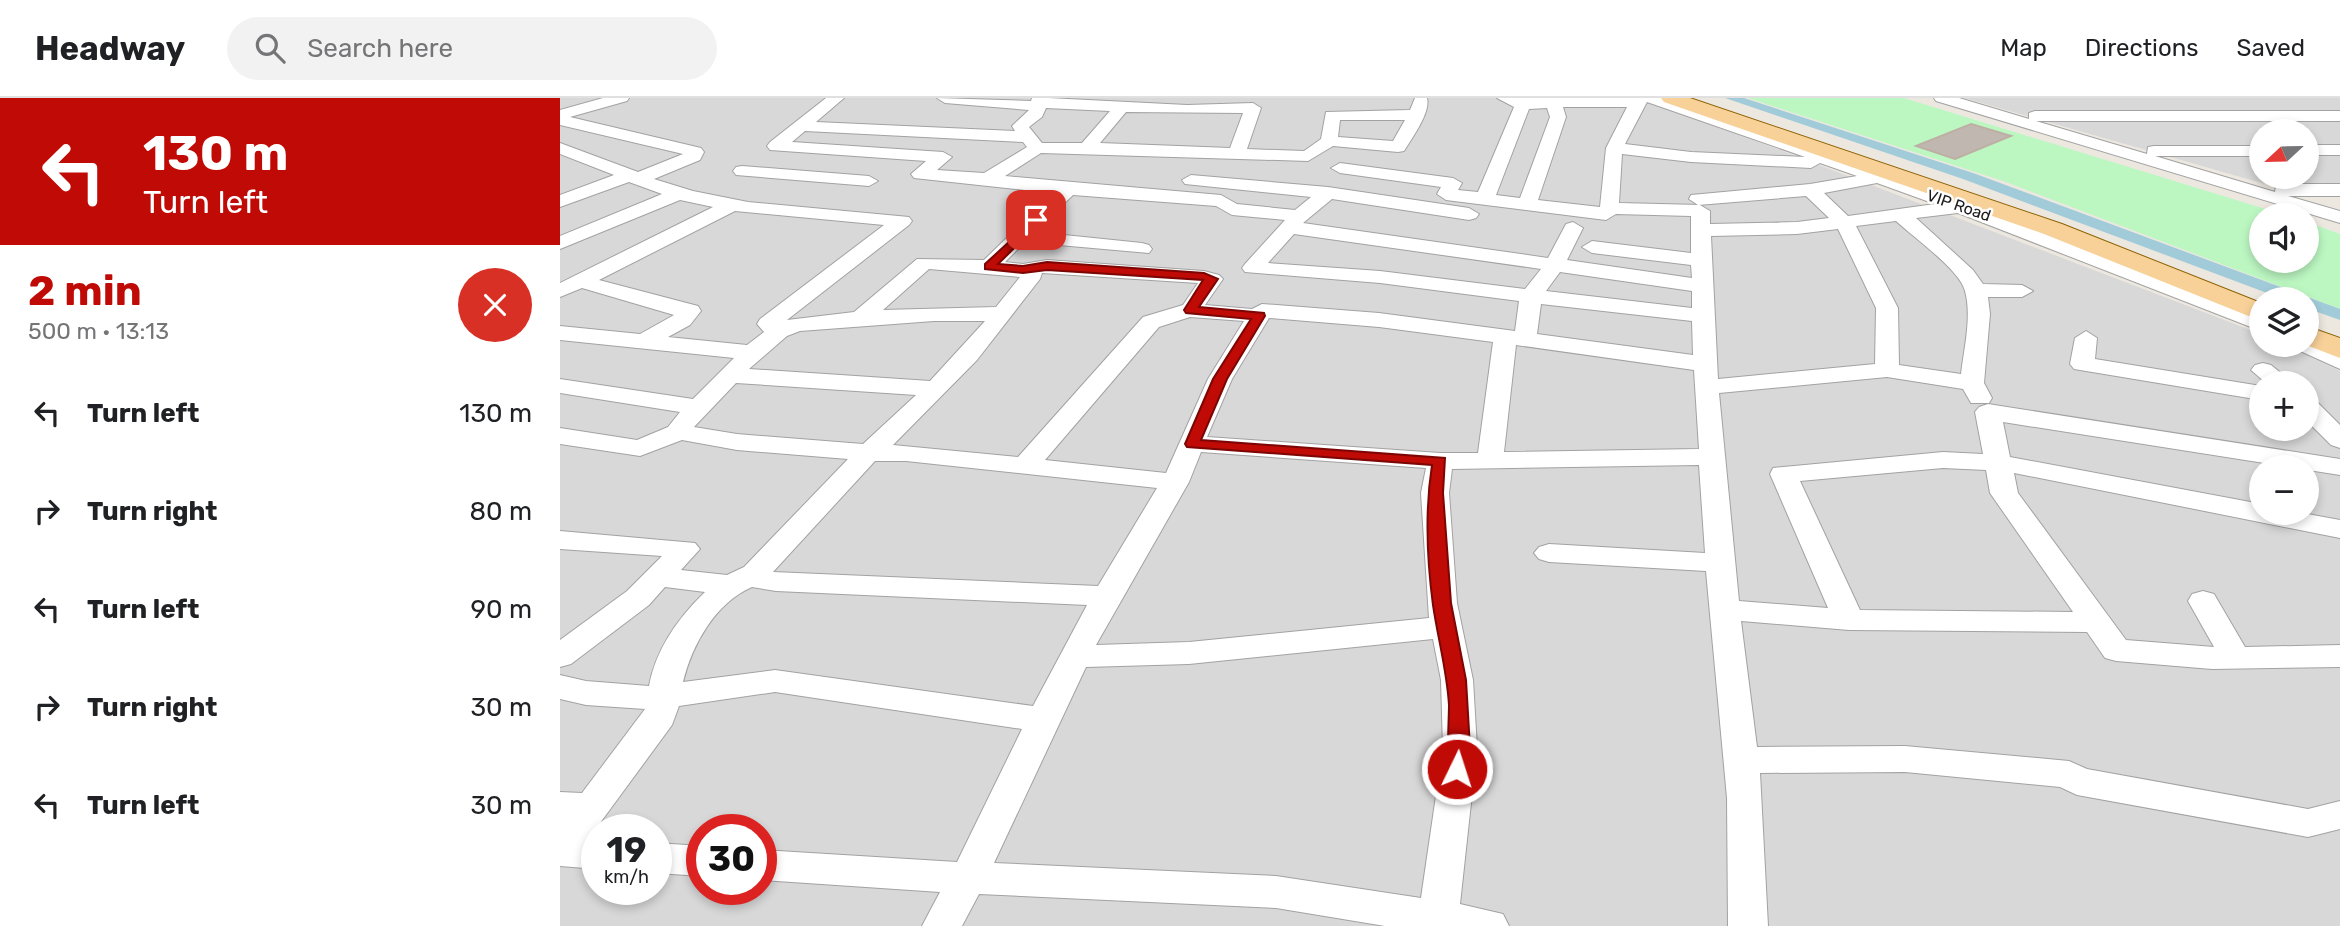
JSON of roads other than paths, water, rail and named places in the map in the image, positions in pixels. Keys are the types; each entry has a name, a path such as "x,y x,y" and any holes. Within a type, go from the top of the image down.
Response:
{"main road":[{"name":"VIP Road","path":"1671,98 2053,229 2249,308"},
{"name":"VIP Road","path":"1703,98 1958,184 2249,294"},
{"path":"2319,323 2340,332"},
{"path":"2319,340 2340,349"}],"street":[{"path":"560,118 621,98"},
{"path":"560,243 691,195 742,171 836,98"},
{"path":"945,98 1187,110 1253,108 1236,154"},
{"path":"1485,199 1523,105 1505,98"},
{"path":"1923,98 2267,203"},
{"path":"1942,98 2340,217"},
{"path":"2039,98 2060,116"},
{"path":"2252,98 2279,116"},
{"path":"1135,176 1328,193 1599,232 1607,211 1610,170 1620,128 1644,100"},
{"name":"VIP Road","path":"1523,105 1644,100 1962,206 2148,276 2249,319"},
{"path":"1033,143 1020,126 1036,114 1039,102"},
{"path":"1527,204 1558,117 1554,103"},
{"path":"560,105 579,110"},
{"path":"1218,182 1235,162 1301,165 1308,156 1329,141 1398,147 1418,106"},
{"path":"1329,141 1332,115 1418,106"},
{"path":"1087,148 1122,107"},
{"path":"2013,119 2060,116 2340,116"},
{"path":"560,118 695,152 694,156 560,201"},
{"path":"801,126 1087,148 1308,156"},
{"path":"987,179 1011,165 1033,143"},
{"path":"776,146 943,157 920,174 987,179 1067,179"},
{"path":"560,148 691,195 733,205 902,221 768,324 779,331"},
{"path":"1615,148 1691,157 1839,163"},
{"path":"2319,150 2340,150"},
{"path":"2124,151 2249,151"},
{"path":"1011,165 1067,179 1221,201 1232,209 1554,266 1702,273"},
{"path":"1340,168 1453,183 1446,194 1485,199 1607,211 1701,213 1878,177"},
{"path":"742,171 869,181"},
{"path":"1695,177 1701,213 1706,376 1724,610 1745,798 1748,926"},
{"path":"989,267 1020,236 1067,179"},
{"path":"2257,190 2340,190"},
{"path":"1810,191 1845,223 1887,308 1887,370"},
{"path":"1252,268 1294,221 1328,193"},
{"path":"560,291 733,205"},
{"path":"1701,213 1752,231 1845,223 1962,206"},
{"path":"1902,216 1966,274 1976,290 1979,314 1972,383 1988,412 1995,462 2004,493 2116,650 2236,658 2340,656"},
{"path":"2319,219 2340,226"},
{"path":"1490,459 1515,340 1531,296 1554,266 1573,228"},
{"path":"1020,236 1142,249"},
{"path":"1592,247 1702,273"},
{"path":"860,318 924,263 1023,270 1047,266 1212,279 1252,268 1380,277 1703,316"},
{"path":"581,852 560,850 575,807 660,716 665,675 680,645 704,612 764,563 869,452 969,355 1033,275 1023,270"},
{"path":"1190,310 1212,279"},
{"path":"580,281 690,311 682,320 642,343"},
{"path":"1976,290 2022,291"},
{"path":"1026,466 1151,322 1171,313 1190,310 1259,316"},
{"path":"942,926 968,878 1074,656 1175,482 1220,379 1262,311 1379,320 1515,340 1706,376 1887,370 1972,383"},
{"path":"560,436 640,448 679,432 698,407 729,375 779,331 818,321 1002,314"},
{"path":"560,333 752,353"},
{"path":"2086,338 2082,365 2249,380"},
{"path":"2319,352 2340,362"},
{"path":"729,375 936,389"},
{"path":"560,386 698,407"},
{"path":"1988,412 2340,467"},
{"path":"2319,418 2340,440"},
{"path":"679,432 737,442 906,453 1175,482"},
{"path":"1192,444 1440,461 1712,457"},
{"path":"1850,620 1783,474 1943,460 1995,462 2249,511"},
{"path":"1438,918 1460,748 1457,680 1442,603 1435,493 1440,461"},
{"path":"2319,525 2340,529"},
{"path":"560,540 685,549 638,598 560,656"},
{"path":"1549,554 1721,563"},
{"path":"658,577 1107,596"},
{"path":"2203,601 2236,658"},
{"path":"1724,610 1850,620 2095,622"},
{"path":"1074,656 1189,653 1447,627"},
{"path":"560,687 586,693 664,699 695,690 775,681 1043,720"},
{"path":"1741,760 1905,759 2069,774 2077,781 2308,823 2340,815"},
{"path":"777,866 968,878 1276,891 1489,926"}],"waterway":[{"path":"1731,98 1968,176 2267,287"},
{"path":"2319,307 2340,315"}]}
